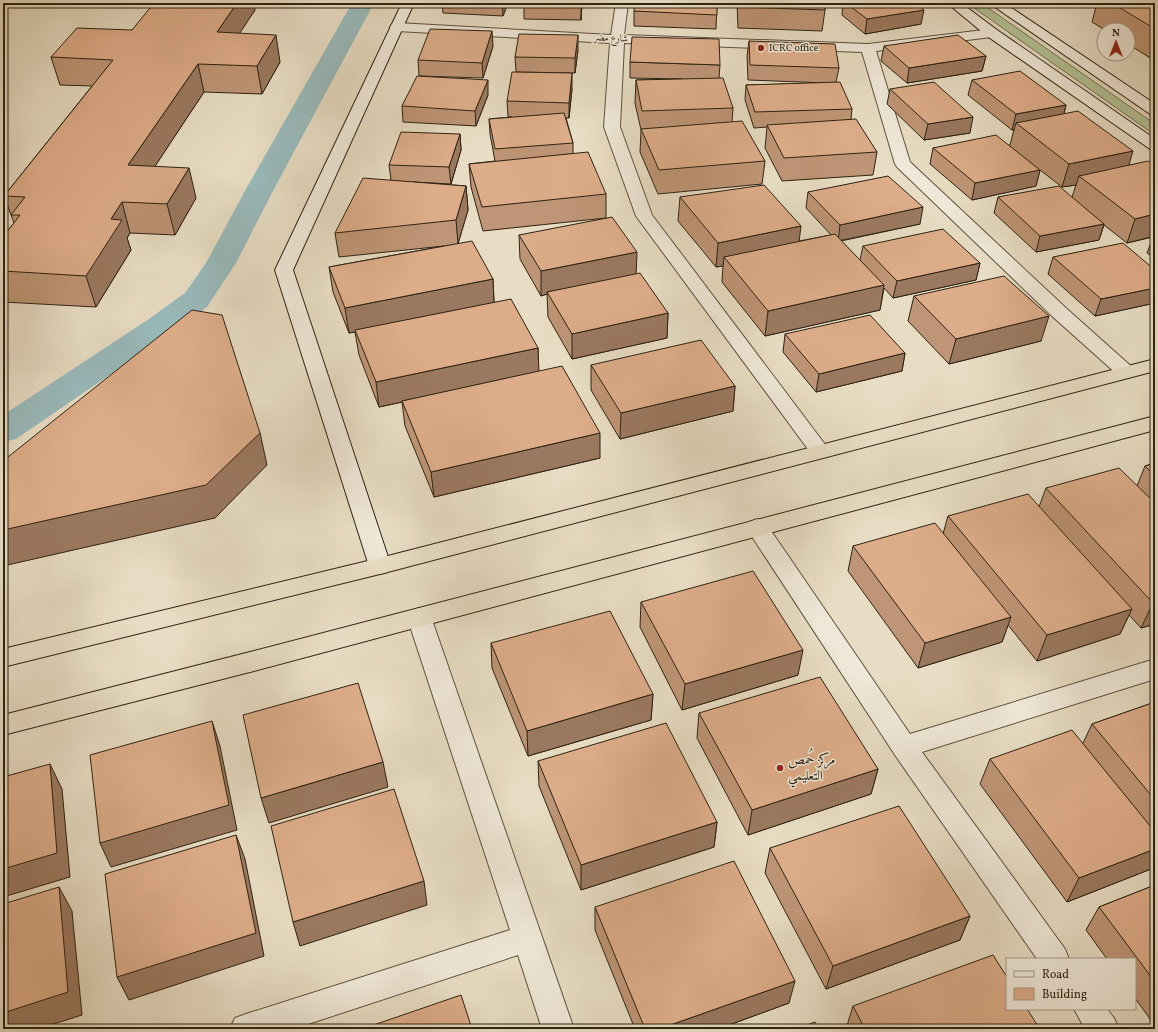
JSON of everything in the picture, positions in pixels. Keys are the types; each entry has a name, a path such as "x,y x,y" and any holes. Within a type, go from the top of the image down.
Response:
{"highway":[{"path":"3,658 380,566 820,450 1155,365"},
{"path":"3,725 250,662 1155,423"}],"street":[{"path":"380,566 284,270 408,3"},
{"path":"622,3 617,39 612,127 644,216 820,450"},
{"path":"953,3 992,33 1155,146"},
{"path":"995,3 1155,112"},
{"name":"شارع مضر","path":"397,28 617,39 868,48 992,33"},
{"path":"868,48 903,164 1060,313 1126,372"},
{"path":"757,527 904,748 1053,958"},
{"path":"419,617 558,1029"},
{"path":"904,748 1155,669"},
{"path":"246,1029 528,938"},
{"path":"1090,1010 1103,1029"}],"green space":[{"path":"967,3 981,3 1155,124 1155,135"}],"building":[{"path":"154,3 237,3 217,32 276,35 257,66 198,64 128,165 189,168 167,204 122,202 111,219 122,220 86,276 3,271 3,237 20,215 11,215 25,197 4,196 113,60 51,57 77,28 132,30"},
{"path":"524,3 582,3 581,6"},
{"path":"635,3 717,3 717,15 634,11"},
{"path":"739,3 824,3 825,10 739,7"},
{"path":"846,3 915,3 924,10 867,19"},
{"path":"1112,3 1155,3 1155,29"},
{"path":"430,29 492,31 482,63 418,60"},
{"path":"519,34 578,35 575,58 515,57"},
{"path":"958,35 986,56 909,68 884,46"},
{"path":"632,37 719,39 720,65 630,62"},
{"path":"749,41 835,44 839,68 750,65"},
{"path":"1020,71 1066,105 1016,114 972,80"},
{"path":"512,72 572,73 569,103 507,101"},
{"path":"417,76 488,80 475,111 402,106"},
{"path":"723,78 733,108 642,111 636,80"},
{"path":"840,82 852,109 755,112 746,85"},
{"path":"934,82 973,117 928,124 890,89"},
{"path":"1078,111 1133,151 1069,164 1016,123"},
{"path":"564,113 573,143 495,149 489,119"},
{"path":"856,119 877,152 784,158 767,125"},
{"path":"742,121 765,161 659,170 641,129"},
{"path":"401,132 460,134 449,167 389,165"},
{"path":"996,135 1040,170 975,183 933,148"},
{"path":"588,152 606,194 482,207 469,164"},
{"path":"1148,161 1155,166 1155,214 1135,219 1079,176"},
{"path":"888,176 923,207 840,225 808,192"},
{"path":"363,178 466,186 456,220 335,233"},
{"path":"764,185 801,226 718,243 680,197"},
{"path":"1059,186 1104,224 1040,236 998,197"},
{"path":"612,217 637,252 541,271 519,235"},
{"path":"943,229 980,263 897,281 863,246"},
{"path":"835,234 884,285 768,311 724,257"},
{"path":"472,241 493,279 345,308 329,267"},
{"path":"1123,243 1155,270 1155,288 1101,299 1053,257"},
{"path":"640,273 668,313 572,334 547,292"},
{"path":"1004,276 1049,316 956,339 914,296"},
{"path":"511,299 538,348 376,382 355,330"},
{"path":"192,310 222,315 260,433 206,485 3,530 3,461"},
{"path":"870,315 905,353 819,374 785,334"},
{"path":"701,340 735,386 621,413 591,365"},
{"path":"562,366 600,433 431,472 402,401"},
{"path":"1155,463 1155,476 1145,466"},
{"path":"1119,468 1155,503 1155,602 1153,603 1046,488"},
{"path":"1028,494 1132,609 1047,635 948,516"},
{"path":"935,523 1011,617 925,643 853,546"},
{"path":"753,571 803,650 685,684 641,602"},
{"path":"610,611 653,694 527,731 491,643"},
{"path":"820,677 878,769 752,810 699,713"},
{"path":"358,683 383,762 261,798 243,715"},
{"path":"1155,702 1155,800 1092,724"},
{"path":"212,721 229,805 100,843 90,755"},
{"path":"666,723 717,822 581,865 538,761"},
{"path":"1072,730 1155,832 1155,849 1079,878 990,759"},
{"path":"50,764 57,853 3,869 3,777"},
{"path":"394,789 424,881 293,922 271,826"},
{"path":"899,806 970,916 833,966 770,848"},
{"path":"236,835 256,933 117,977 105,874"},
{"path":"734,861 795,981 659,1029 645,1029 595,907"},
{"path":"1155,885 1155,982 1099,907"},
{"path":"59,887 68,992 3,1013 3,904"},
{"path":"993,955 1006,975 1006,1010 1028,1010 1040,1029 865,1029 853,1006"},
{"path":"461,995 472,1029 362,1029"},
{"path":"815,1022 819,1029 796,1029"}],"waterway":[{"path":"3,431 160,326 196,300 221,263 260,189 363,3"}],"place":[{"name":"ICRC office","path":"761,48"},
{"name":"مركز حُمص التعليمي","path":"780,768"}]}
